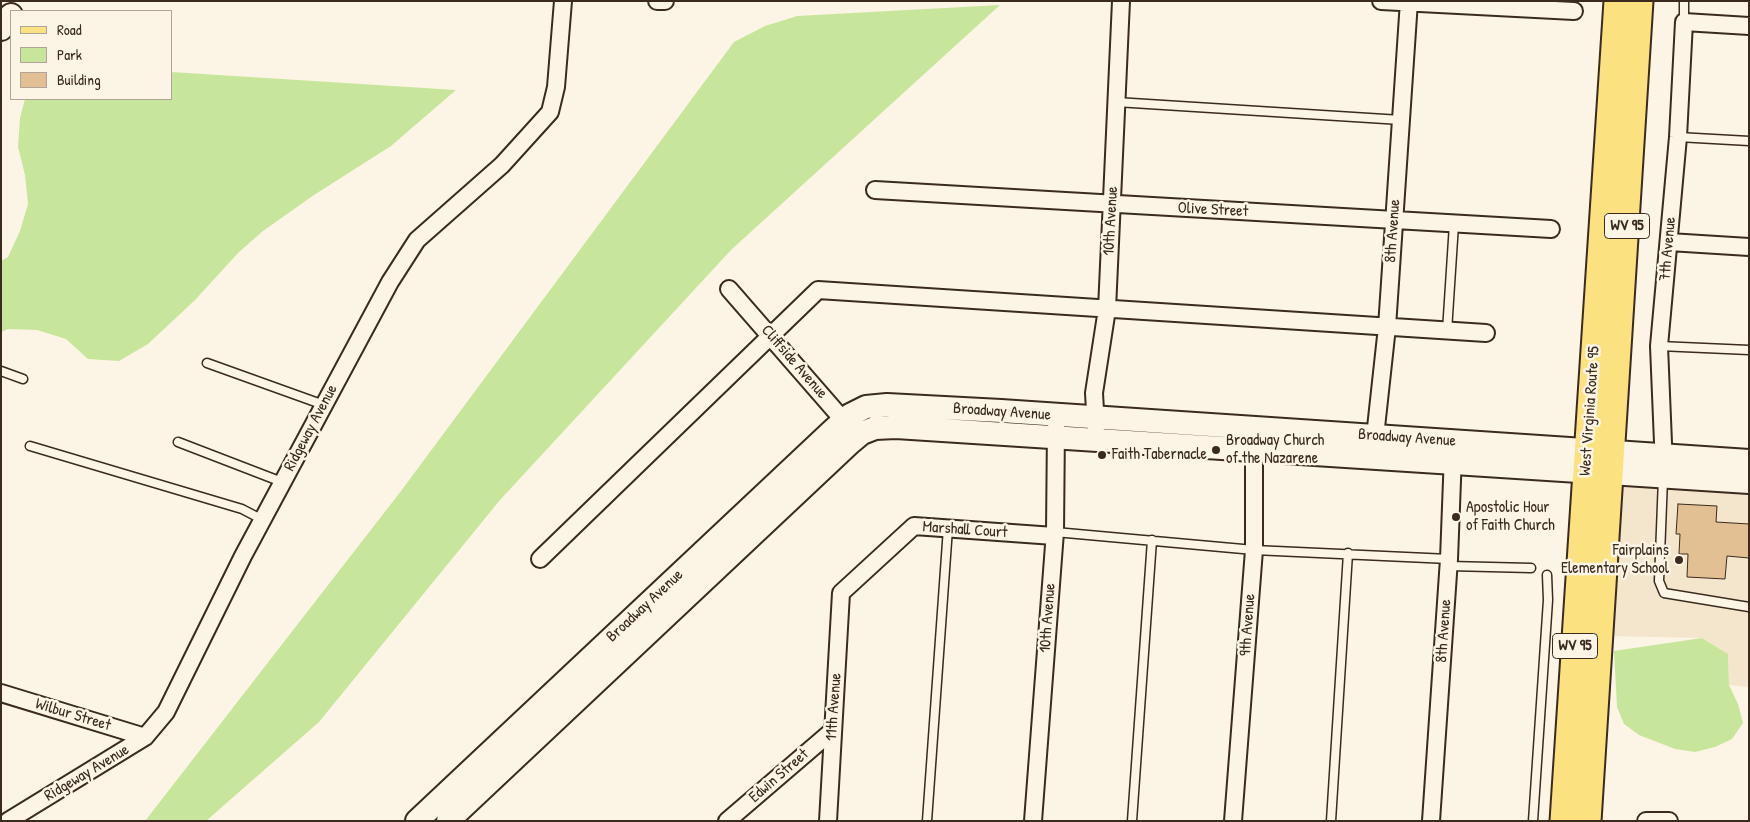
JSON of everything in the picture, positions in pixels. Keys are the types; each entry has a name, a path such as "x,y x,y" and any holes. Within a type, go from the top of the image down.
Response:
{"main road":[{"name":"West Virginia Route 95","path":"1588,821 1616,1"},
{"name":"West Virginia Route 95","path":"1563,821 1599,462 1640,1"},
{"path":"1,29 10,16"},
{"name":"Broadway Avenue","path":"448,821 850,428 866,407 887,405 1057,415 1096,429 1254,450 1374,447 1664,466 1749,461"},
{"name":"Broadway Avenue","path":"419,820 850,428 890,427 1056,437 1096,429 1254,428 1374,447"},
{"name":"Broadway Avenue","path":"1664,466 1749,482"}],"street":[{"name":"Ridgeway Avenue","path":"8,821 145,737 166,712 262,520 390,282 417,240 502,165 550,112 556,87 562,1"},
{"path":"657,1 665,1"},
{"name":"10th Avenue","path":"1096,429 1094,393 1107,309 1121,1"},
{"path":"1380,1 1574,11"},
{"name":"8th Avenue","path":"1374,447 1387,327 1409,2"},
{"path":"1684,22 1749,26"},
{"name":"7th Avenue","path":"1664,466 1659,346 1678,137 1684,22"},
{"name":"Olive Street","path":"875,190 1550,230"},
{"path":"1669,242 1749,247"},
{"name":"Cliffside Avenue","path":"729,289 850,428"},
{"path":"540,559 772,337 818,290 1486,333"},
{"name":"10th Avenue","path":"1034,821 1054,534 1057,415"},
{"name":"9th Avenue","path":"1233,821 1254,550 1254,428"},
{"name":"8th Avenue","path":"1430,821 1449,563 1453,452"},
{"name":"Marshall Court","path":"841,593 914,526 1054,534"},
{"name":"11th Avenue","path":"828,821 841,593"},
{"name":"Wilbur Street","path":"1,693 145,737"},
{"name":"Edwin Street","path":"727,821 832,731"},
{"path":"1646,820 1669,821"}],"lane":[{"path":"1684,1 1684,22"},
{"path":"1116,102 1401,120"},
{"path":"1678,137 1749,141"},
{"path":"1447,331 1454,224"},
{"path":"1659,346 1749,350"},
{"path":"207,363 324,405"},
{"path":"1,371 23,379"},
{"path":"178,442 282,482"},
{"path":"30,446 242,509 262,520"},
{"path":"1664,466 1659,581 1664,593 1749,607"},
{"path":"927,821 948,528"},
{"path":"1054,534 1152,540 1254,550 1348,553 1449,563 1531,568"},
{"path":"1132,821 1152,540"},
{"path":"1331,821 1348,553"},
{"path":"1533,821 1548,600 1547,575"}],"shaded area":[{"name":"Fairplains Elementary School","path":"1614,475 1749,484 1749,687 1729,685 1728,654 1702,638 1604,636"}],"green space":[{"path":"1000,5 731,250 500,500 319,722 206,821 145,821 401,491 734,42 765,26 797,16"},
{"path":"172,72 456,90 391,146 314,195 263,231 239,252 195,300 148,344 119,361 88,359 66,339 37,330 8,329 1,332 1,261 8,257 20,231 28,204 25,175 18,147 20,118 25,100 172,100"},
{"path":"1702,638 1728,654 1729,685 1738,704 1743,723 1732,739 1715,747 1695,752 1675,749 1639,735 1624,724 1617,707 1614,651"}],"building":[{"path":"1678,504 1717,506 1716,522 1749,524 1749,558 1727,556 1725,579 1687,577 1688,554 1679,554 1680,534 1676,534"}],"place":[{"name":"Broadway Church of the Nazarene","path":"1216,450"},
{"name":"Faith Tabernacle","path":"1102,455"},
{"name":"Apostolic Hour of Faith Church","path":"1456,517"},
{"name":"Fairplains Elementary School","path":"1679,560"}]}
